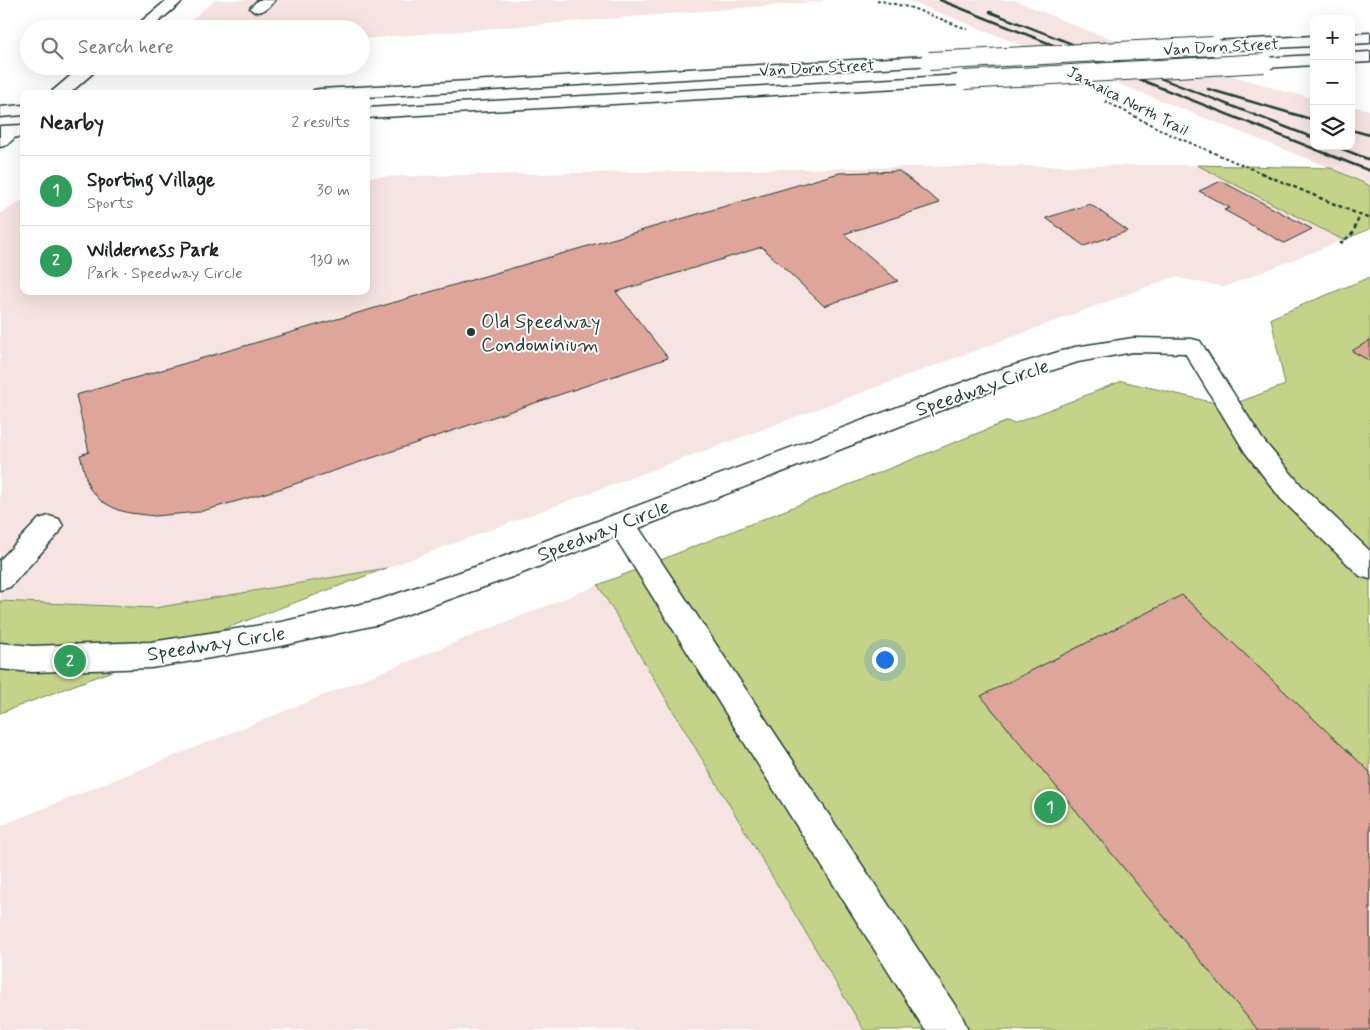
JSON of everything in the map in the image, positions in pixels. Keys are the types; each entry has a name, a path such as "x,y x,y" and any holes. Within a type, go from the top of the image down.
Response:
{"main road":[{"path":"151,20 176,0"},
{"path":"1355,39 1370,38"},
{"name":"Van Dorn Street","path":"370,91 1310,41"},
{"path":"1355,58 1370,57"},
{"name":"Van Dorn Street","path":"370,113 1310,60"},
{"path":"63,90 82,75"},
{"path":"0,112 20,110"},
{"name":"Speedway Circle","path":"0,656 32,658 151,655 282,634 380,612 502,569 994,380 1075,354 1133,345 1192,346 1225,402 1260,453 1291,492 1370,568"},
{"path":"621,523 948,1030"},
{"path":"0,579 49,526"}],"path":[{"path":"877,0 912,8 969,31"},
{"name":"Jamaica North Trail","path":"1103,100 1169,134 1370,219"},
{"path":"1340,244 1354,233 1360,215"}],"shaded area":[{"path":"215,0 825,1 370,38 370,20 192,20"},
{"path":"907,0 1014,0 1091,32 1283,91 1310,97 1310,150 1355,150 1355,107 1370,110 1370,186 1331,168"},
{"path":"1197,165 1343,240 1224,287 1174,277 387,568 155,608 0,601 0,214 20,202 20,295 370,295 370,177 906,167"},
{"path":"598,585 864,1030 0,1030 0,826"}],"green space":[{"path":"1197,165 1331,168 1370,186 1370,229 1343,240"},
{"path":"1370,277 1370,1030 864,1030 598,585 1008,421 1013,424 1122,381 1228,406 1285,385 1271,318"},
{"path":"387,568 0,713 0,601 155,608"}],"building":[{"name":"Old Speedway Condominium","path":"899,171 940,203 844,234 898,281 824,306 762,247 616,292 668,358 283,488 199,512 155,516 130,513 118,510 101,501 90,489 80,455 89,452 76,395 839,173"},
{"path":"1221,181 1312,229 1284,243 1224,210 1230,208 1199,191"},
{"path":"1090,204 1128,231 1084,246 1046,218"},
{"path":"1370,340 1370,361 1352,351"},
{"path":"1182,595 1370,772 1370,1030 1258,1030 981,696"}],"railway":[{"path":"940,0 1370,171"},
{"path":"990,12 1310,136"},
{"path":"1208,89 1310,119"},
{"path":"1355,131 1370,135"},
{"path":"1345,150 1370,160"}],"place":[{"name":"Old Speedway Condominium","path":"471,332"},
{"name":"Wilderness Park","path":"70,661"},
{"name":"Sporting Village","path":"1050,807"}]}
